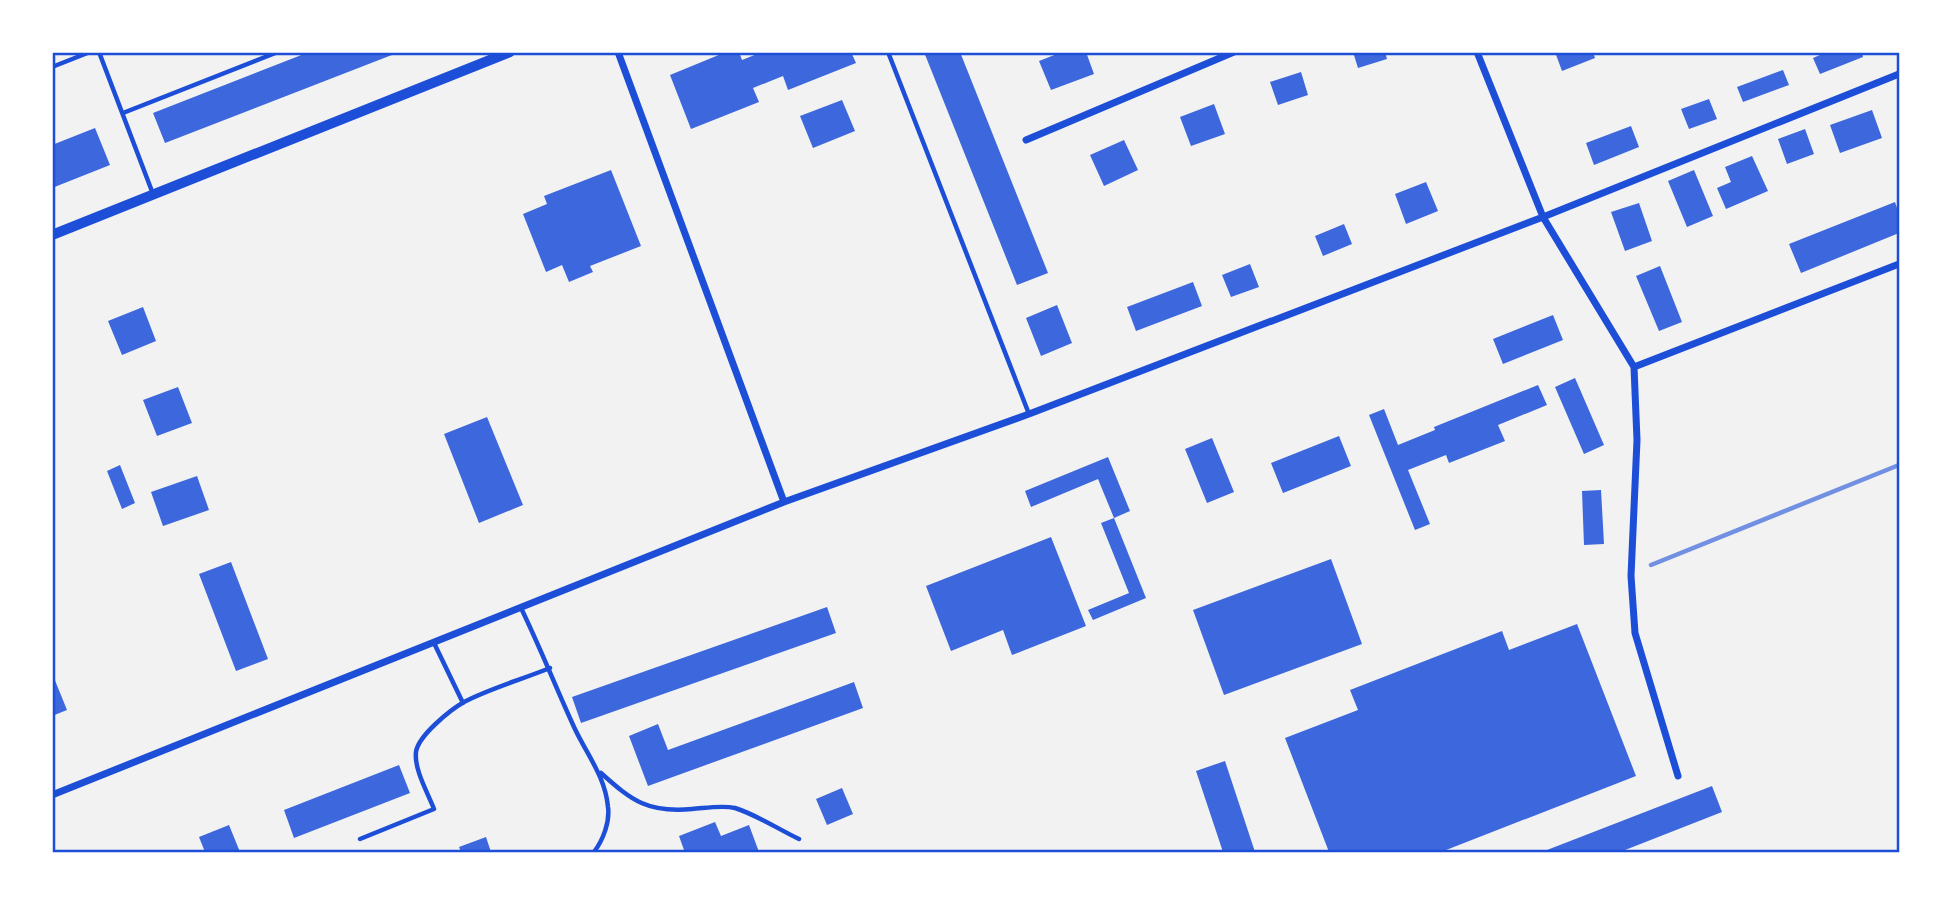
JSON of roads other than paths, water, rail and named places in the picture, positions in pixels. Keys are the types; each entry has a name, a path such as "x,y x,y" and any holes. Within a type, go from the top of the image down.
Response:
{"main road":[{"path":"52,235 510,52"}],"street":[{"path":"618,52 785,502"},
{"path":"1026,140 1234,52"},
{"path":"1477,52 1544,217 1634,367 1637,440 1631,576 1635,633 1678,776"},
{"path":"52,795 785,502 1029,414 1544,217 1899,74"},
{"path":"1634,367 1899,264"}],"lane":[{"path":"52,67 90,52"},
{"path":"99,52 153,195"},
{"path":"122,113 278,52"},
{"path":"888,52 1029,414"},
{"path":"521,607 573,724 605,787 609,810 606,827 594,852"},
{"path":"434,643 463,702"},
{"path":"360,839 434,809 418,768 416,754 419,743 428,731 463,702 550,668"},
{"path":"598,770 623,793 640,804 659,809 734,808 799,839"}],"railway":[{"path":"1651,565 1899,465"}]}
